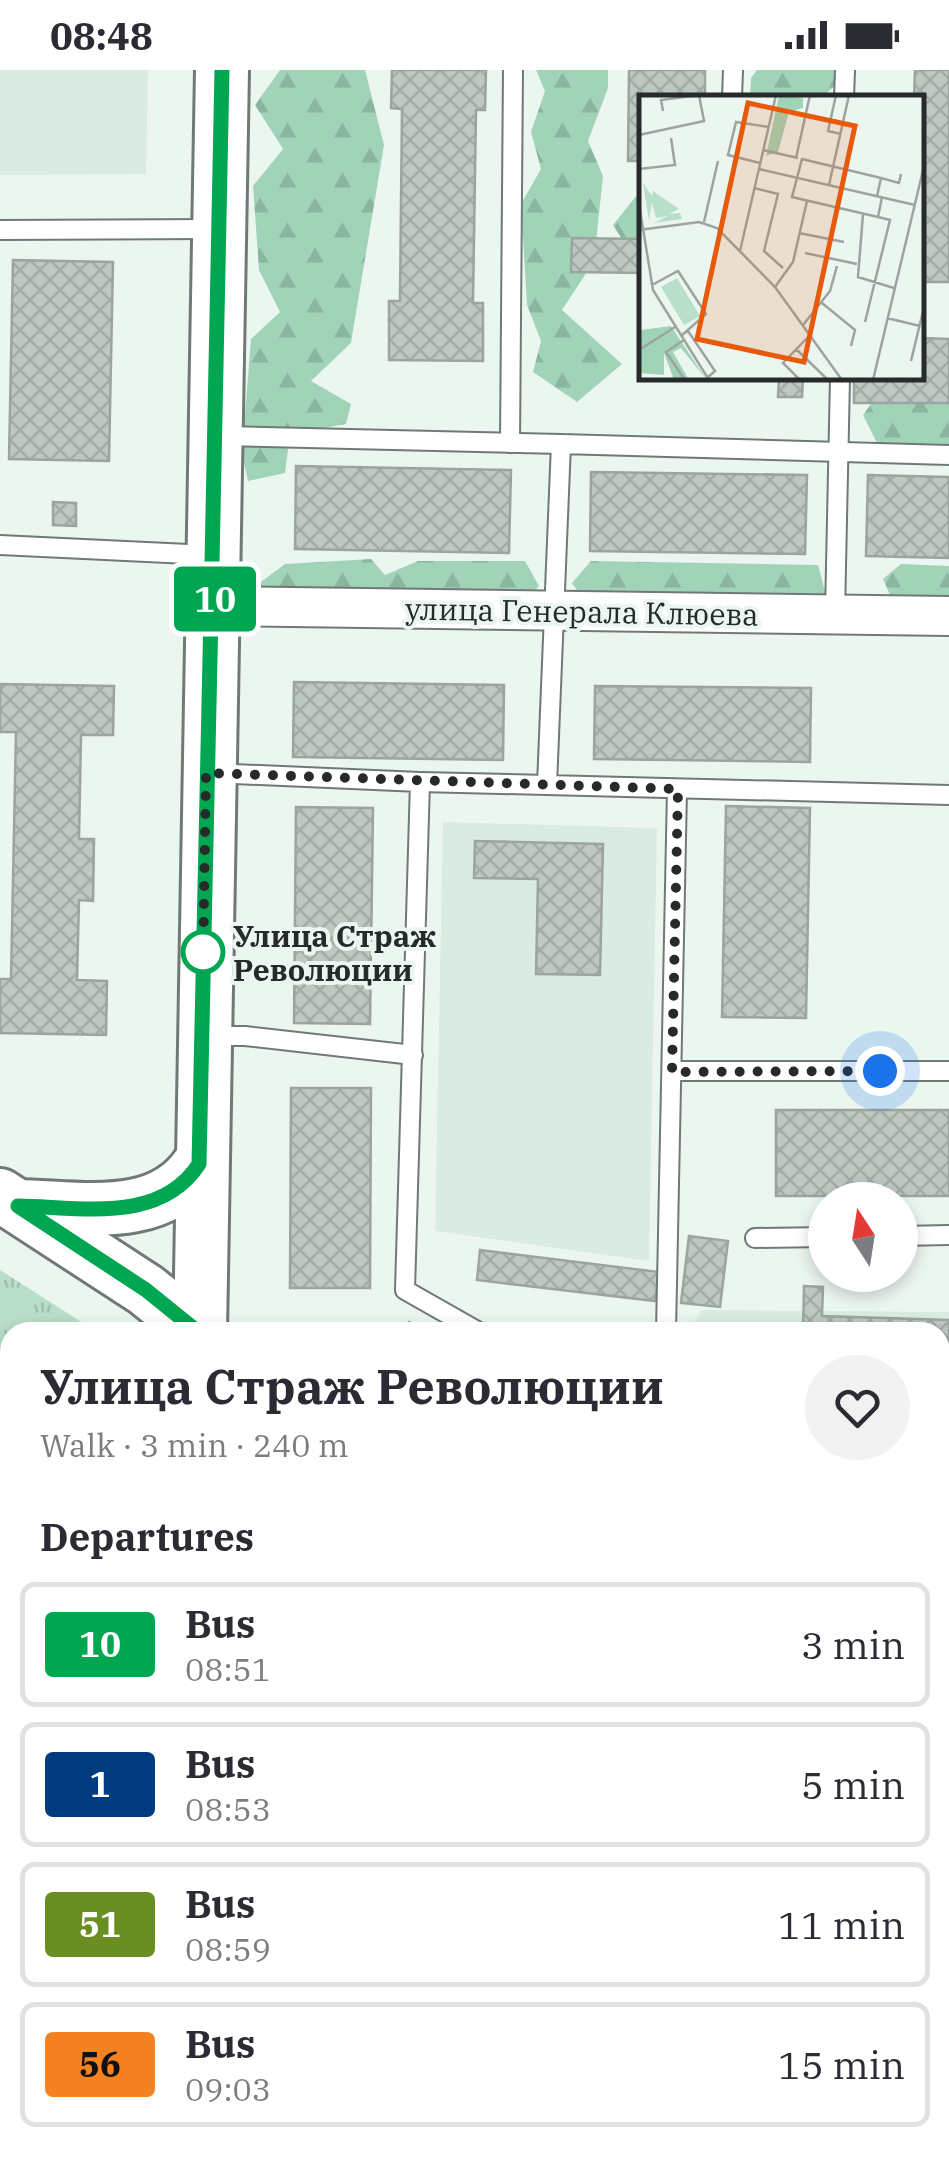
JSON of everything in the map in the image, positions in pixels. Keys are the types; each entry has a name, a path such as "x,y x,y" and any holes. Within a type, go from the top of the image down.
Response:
{"street":[{"path":"199,1322 206,773 215,581 222,70"},
{"name":"улица Генерала Клюева","path":"215,581 554,611 949,616"},
{"path":"9,1201 143,1205 176,1192 199,1164"},
{"path":"9,1201 146,1290 186,1322"}],"lane":[{"path":"510,443 513,70"},
{"path":"844,95 845,70"},
{"path":"0,230 220,229"},
{"path":"835,614 840,380"},
{"path":"216,436 949,454"},
{"path":"547,785 562,444"},
{"path":"0,546 215,581"},
{"path":"206,773 949,794"},
{"path":"420,782 405,1290 461,1322"},
{"path":"666,1322 678,789"},
{"path":"202,1036 245,1036 413,1054"},
{"path":"672,1072 949,1071"},
{"path":"918,1236 949,1235"},
{"path":"755,1238 808,1237"}],"shaded area":[{"path":"0,70 148,70 146,174 0,175"},
{"path":"443,822 657,828 649,1261 435,1231"},
{"path":"701,1310 949,1312 949,1322 694,1322"}],"green space":[{"path":"280,70 365,70 384,145 351,343 311,381 351,404 346,424 290,434 285,473 248,481 242,453 251,339 280,312 259,270 253,186 283,149 255,105"},
{"path":"536,70 608,70 608,88 588,141 603,176 594,261 562,310 622,364 577,402 533,372 541,341 527,305 521,204 541,169 531,132 545,91"},
{"path":"757,70 838,70 838,84 824,95 750,95 751,78"},
{"path":"639,192 639,266 613,225"},
{"path":"949,370 949,451 879,447 863,415 888,380 924,380 924,373"},
{"path":"371,559 385,575 418,561 525,561 539,586 523,605 410,607 391,587 362,609 280,610 257,585 285,564"},
{"path":"591,561 818,565 828,603 590,609 572,583"},
{"path":"901,564 949,566 949,606 894,604 883,579"},
{"path":"0,1270 81,1322 0,1322"}],"building":[{"path":"392,70 486,70 485,110 476,110 473,303 483,303 483,361 389,360 389,301 400,301 402,109 391,108"},
{"path":"629,70 705,70 705,95 639,95 639,161 628,161"},
{"path":"915,70 949,70 949,282 924,282 924,95 914,95"},
{"path":"572,238 639,239 639,273 571,272"},
{"path":"13,260 113,262 109,461 9,459"},
{"path":"924,338 949,339 949,403 854,403 854,380 924,380"},
{"path":"779,380 803,380 802,397 778,397"},
{"path":"296,466 511,470 509,553 295,549"},
{"path":"591,472 807,475 805,554 590,551"},
{"path":"868,475 949,477 949,558 866,556"},
{"path":"53,502 76,503 76,526 53,525"},
{"path":"294,682 504,685 503,760 293,757"},
{"path":"0,684 114,686 113,735 81,735 79,839 94,839 93,901 79,900 77,980 107,981 106,1035 0,1033 0,979 11,979 16,732 0,732"},
{"path":"595,686 811,688 810,762 594,759"},
{"path":"726,806 810,808 806,1018 722,1017"},
{"path":"296,807 373,808 370,1024 294,1023"},
{"path":"475,841 603,844 600,975 536,974 538,879 474,878"},
{"path":"291,1088 371,1088 370,1288 290,1288"},
{"path":"776,1110 949,1110 949,1196 918,1196 918,1182 808,1182 808,1196 776,1196"},
{"path":"689,1236 728,1241 720,1307 681,1303"},
{"path":"480,1250 659,1272 655,1301 477,1280"},
{"path":"804,1286 808,1286 808,1292 823,1292 822,1316 949,1322 803,1322"}],"bus line":[{"name":"10","path":"186,1322 146,1290 18,1206 143,1205 176,1192 199,1164 206,773 214,606 222,70"}],"place":[{"name":"Улица Страж Революции","path":"203,952"}],"route":[{"path":"203,952 203,964 206,773 678,789 672,1072 880,1071"}]}
